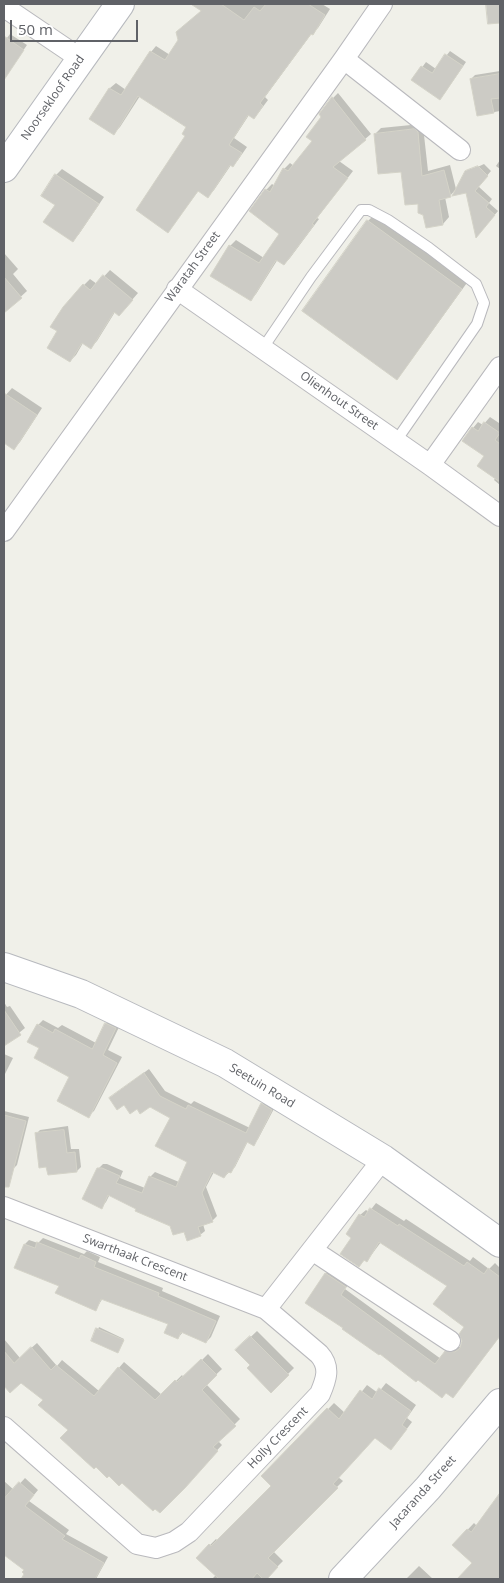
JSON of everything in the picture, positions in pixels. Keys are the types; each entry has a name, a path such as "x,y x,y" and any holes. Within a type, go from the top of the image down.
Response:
{"street":[{"name":"Noorsekloof Road","path":"4,168 120,4"},
{"name":"Waratah Street","path":"4,531 382,4"},
{"path":"4,6 81,59"},
{"path":"344,59 460,150"},
{"name":"Olienhout Street","path":"177,289 396,441 500,516"},
{"path":"430,465 500,368"},
{"name":"Seetuin Road","path":"4,967 81,994 225,1063 383,1159 500,1243"},
{"path":"266,1309 383,1159"},
{"name":"Swarthaak Crescent","path":"4,1207 266,1309"},
{"path":"312,1250 450,1341"},
{"name":"Holly Crescent","path":"4,1427 137,1544 156,1548 174,1542 189,1532 320,1394 325,1383 326,1366 322,1358 266,1309"},
{"name":"Jacaranda Street","path":"343,1579 428,1488 500,1403"}],"lane":[{"path":"263,348 311,276 361,210 369,210 413,237 476,284 484,303 477,324 396,441"}],"building":[{"path":"191,4 221,4 244,20 254,7 260,11 266,4 308,4 325,15 313,35 311,34 260,103 263,106 254,119 248,115 229,145 242,153 233,167 230,165 208,198 198,191 168,233 136,210 185,136 182,134 186,127 138,96 114,135 89,119 109,88 121,95 150,51 165,60 178,40 176,32 201,11"},
{"path":"486,4 500,4 500,23 488,24"},
{"path":"4,36 24,50 4,80"},
{"path":"445,54 463,66 440,100 411,80 421,66 432,73"},
{"path":"500,74 500,98 491,99 494,113 477,116 470,79"},
{"path":"332,97 366,140 333,167 348,178 312,224 314,225 284,265 276,260 251,301 210,276 229,245 259,263 279,234 249,211 265,189 270,192 283,168 288,171 312,141 306,137 321,117 319,114"},
{"path":"415,129 418,132 422,176 444,170 451,197 439,200 443,225 426,228 423,215 418,213 418,204 405,205 401,172 378,174 374,134"},
{"path":"478,166 488,176 475,191 489,203 486,207 495,215 476,238 466,193 452,196 465,171"},
{"path":"55,174 99,204 73,242 43,222 55,205 41,196"},
{"path":"367,220 462,289 397,380 302,311"},
{"path":"103,275 133,300 119,316 114,312 91,349 82,343 70,362 47,348 57,331 50,327 63,307 83,284 90,290"},
{"path":"4,277 22,298 4,313"},
{"path":"4,393 37,415 14,450 4,443"},
{"path":"484,422 500,433 495,440 500,444 500,482 477,466 484,456 462,441 472,427 478,431"},
{"path":"4,1010 21,1035 4,1046"},
{"path":"105,1023 116,1028 103,1055 117,1063 89,1118 57,1101 69,1077 34,1058 39,1048 27,1042 37,1024 53,1033 55,1029 92,1049"},
{"path":"144,1073 160,1096 186,1109 188,1105 246,1133 261,1103 272,1110 254,1146 247,1142 231,1173 228,1172 224,1178 212,1172 202,1193 213,1222 198,1227 201,1236 187,1241 184,1232 173,1235 170,1226 135,1211 136,1209 108,1195 102,1209 82,1199 97,1168 102,1168 120,1176 116,1183 142,1193 149,1176 176,1187 187,1162 155,1146 170,1118 150,1107 140,1114 137,1109 130,1114 124,1105 117,1110 109,1098"},
{"path":"4,1115 26,1121 9,1187 4,1187"},
{"path":"64,1130 67,1153 75,1152 77,1172 48,1175 46,1167 39,1168 35,1133"},
{"path":"370,1208 398,1226 399,1224 464,1266 467,1262 484,1274 488,1268 500,1277 500,1336 453,1398 446,1393 442,1398 418,1380 416,1382 380,1354 305,1303 325,1273 346,1287 341,1295 435,1364 445,1351 455,1352 460,1348 462,1341 459,1334 464,1327 433,1304 447,1286 379,1242 367,1262 364,1260 359,1267 340,1254 351,1238 346,1234 359,1214 364,1217"},
{"path":"37,1242 79,1259 81,1255 96,1262 94,1267 159,1293 158,1296 216,1321 206,1343 181,1332 178,1339 164,1333 168,1324 101,1299 96,1311 55,1293 59,1286 14,1268 24,1244 35,1248"},
{"path":"96,1328 124,1340 118,1353 91,1341"},
{"path":"250,1336 289,1375 271,1393 247,1368 250,1365 235,1350"},
{"path":"31,1347 51,1370 56,1365 94,1396 118,1367 155,1400 175,1380 177,1382 201,1359 217,1375 202,1390 236,1426 213,1447 218,1451 185,1488 160,1513 155,1509 153,1511 122,1483 119,1486 96,1467 94,1469 60,1438 68,1430 38,1405 43,1400 21,1383 10,1393 4,1386 4,1351 14,1363"},
{"path":"379,1388 411,1411 402,1425 407,1429 391,1450 375,1438 333,1484 338,1488 268,1558 278,1567 267,1579 263,1579 257,1573 252,1579 219,1579 196,1558 209,1544 211,1546 271,1486 261,1476 327,1408 339,1419 360,1390 372,1399"},
{"path":"19,1482 34,1495 25,1506 65,1536 62,1539 104,1563 95,1579 21,1579 24,1570 4,1555 4,1499"},
{"path":"500,1493 500,1579 457,1579 472,1563 452,1545 467,1529 471,1532"}]}
